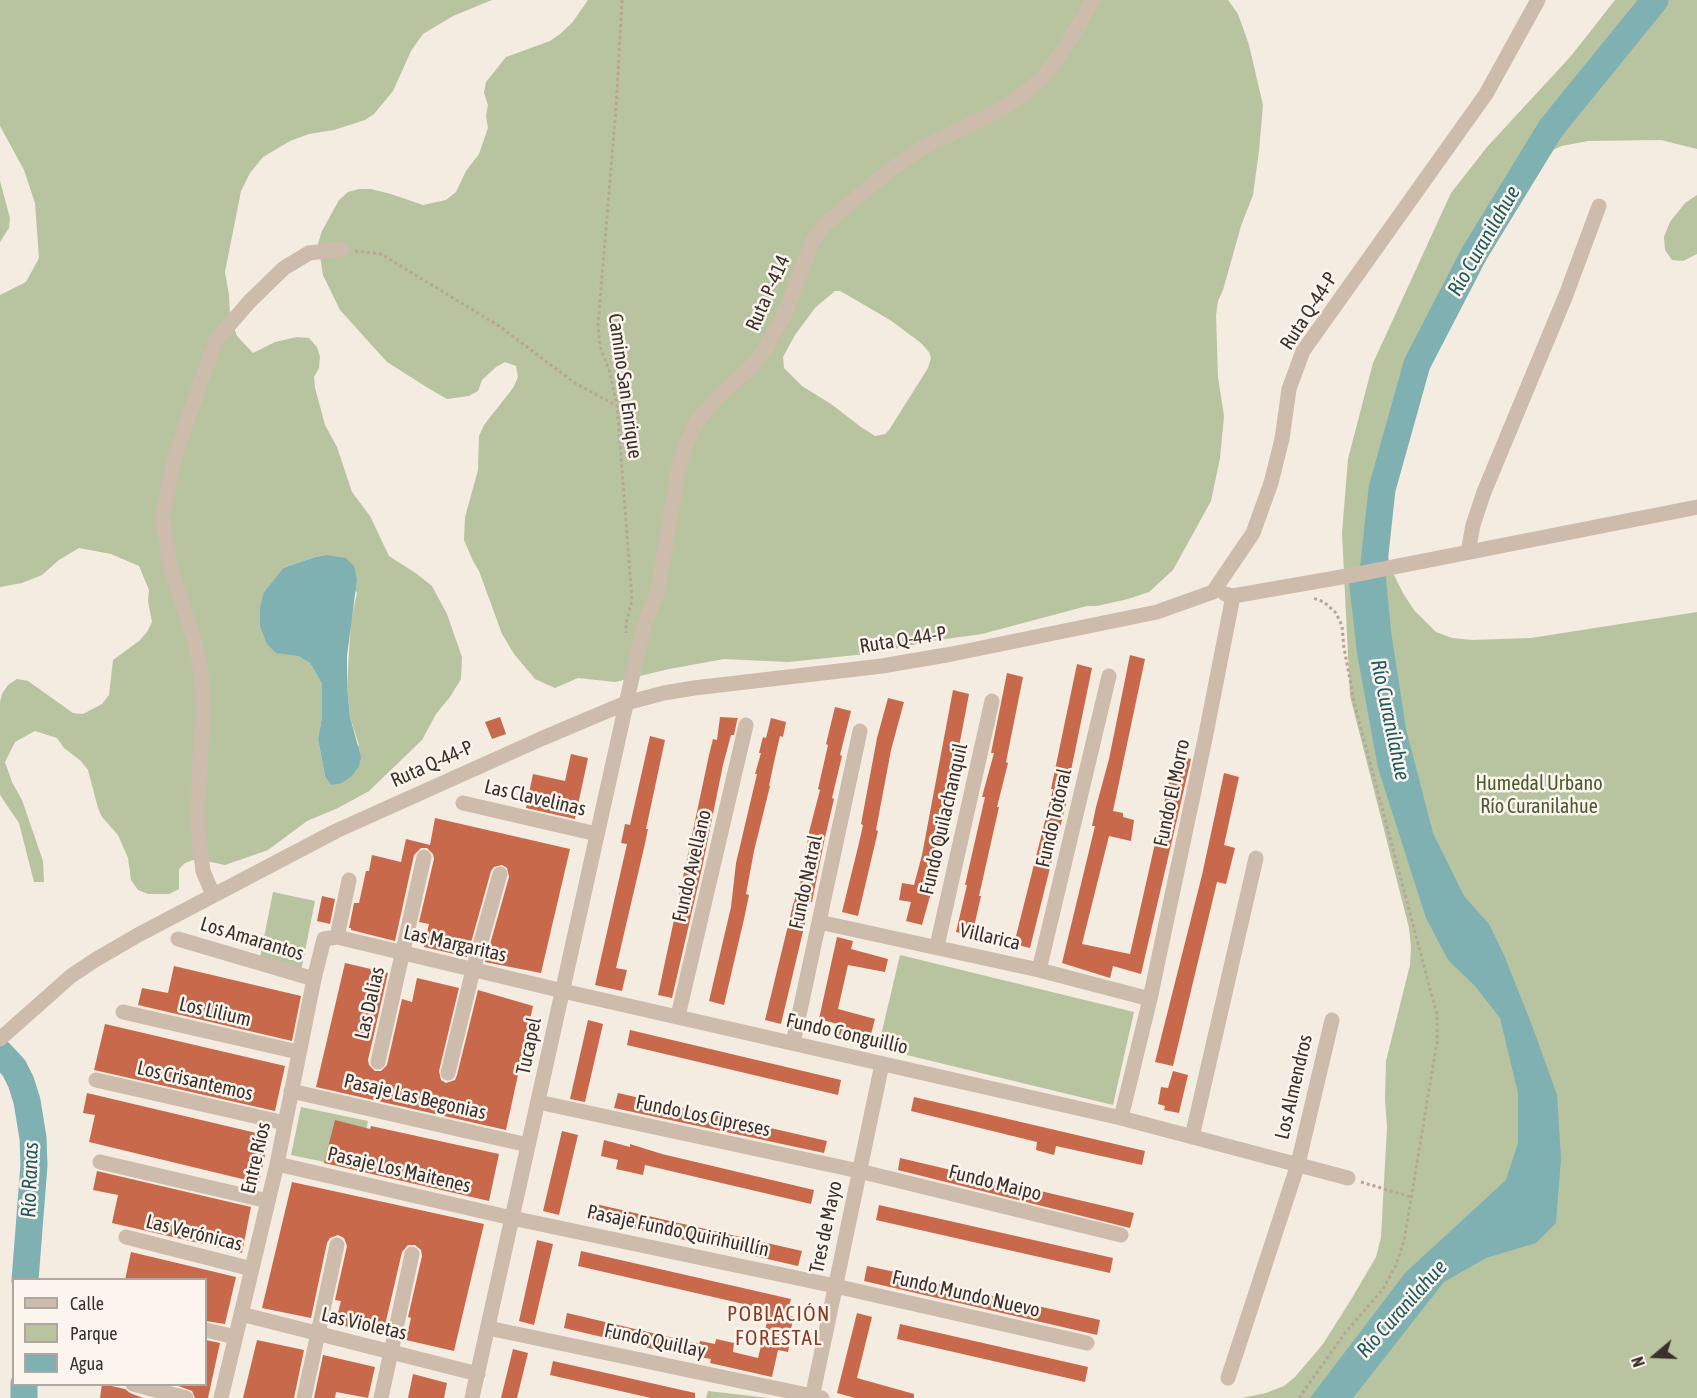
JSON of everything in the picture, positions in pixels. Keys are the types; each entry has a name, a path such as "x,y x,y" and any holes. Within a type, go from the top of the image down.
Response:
{"street":[{"name":"Ruta P-414","path":"626,703 644,628 657,590 678,471 686,444 697,421 752,366 767,347 786,310 813,240 824,225 848,203 890,170 922,148 1002,109 1026,93 1046,74 1093,0"},
{"name":"Ruta Q-44-P","path":"0,1039 51,992 95,960 213,895 382,809 626,703 693,688 826,674 951,654 1157,612 1213,592 1253,533 1271,483 1282,439 1289,389 1303,351 1486,94 1538,0"},
{"path":"1468,552 1473,525 1484,492 1566,295 1599,206"},
{"path":"213,895 203,871 197,821 203,711 201,671 193,636 171,569 162,516 176,452 216,340 250,301 284,268 309,254 342,249"},
{"path":"1213,592 1233,596 1286,587 1697,507"},
{"name":"Fundo El Morro","path":"1150,999 1233,596"},
{"name":"Fundo Totoral","path":"1039,970 1109,676"},
{"name":"Fundo Quilachanquil","path":"937,946 992,701"},
{"name":"Tucapel","path":"472,1398 626,703"},
{"name":"Fundo Avellano","path":"678,1016 746,725"},
{"name":"Fundo Natral","path":"793,1042 860,731"},
{"name":"Las Clavelinas","path":"463,803 597,834"},
{"name":"Las Dalias","path":"378,1062 424,856"},
{"path":"1192,1137 1256,858"},
{"path":"448,1073 473,970 500,874"},
{"path":"337,937 349,880"},
{"name":"Villarica","path":"819,922 937,946 1150,999"},
{"name":"Las Margaritas","path":"337,937 562,991"},
{"name":"Entre Ríos","path":"221,1398 277,1164 298,1052 324,939 337,937"},
{"name":"Los Amarantos","path":"178,939 314,979"},
{"name":"Fundo Conguillío","path":"562,991 1121,1118 1348,1178"},
{"path":"1121,1118 1150,999"},
{"name":"Los Lilium","path":"123,1012 298,1052"},
{"name":"Los Almendros","path":"1228,1378 1298,1164 1332,1020"},
{"name":"Tres de Mayo","path":"815,1397 835,1286 882,1064"},
{"name":"Los Crisantemos","path":"96,1080 285,1123"},
{"name":"Pasaje Las Begonias","path":"291,1091 528,1145"},
{"name":"Fundo Los Cipreses","path":"538,1102 859,1171"},
{"path":"100,1162 268,1201"},
{"name":"Pasaje Los Maitenes","path":"277,1164 512,1218"},
{"name":"Fundo Maipo","path":"859,1171 1121,1235"},
{"name":"Pasaje Fundo Quirihuillín","path":"512,1218 835,1286"},
{"name":"Las Verónicas","path":"126,1238 252,1269"},
{"path":"304,1398 337,1245"},
{"path":"381,1398 412,1254"},
{"name":"Fundo Mundo Nuevo","path":"835,1286 1087,1343"},
{"name":"Las Violetas","path":"241,1314 478,1374"},
{"name":"Fundo Quillay","path":"488,1328 815,1397"},
{"path":"207,1330 235,1337"},
{"path":"141,1386 186,1398"}],"path":[{"name":"Camino San Enrique","path":"622,0 616,108 598,325 600,346 610,373 617,406 632,600 626,624 626,635"},
{"path":"342,249 381,254 499,326 575,383 617,406"},
{"path":"1286,587 1324,602 1336,614 1342,626 1355,706 1437,1015 1437,1042 1404,1240 1396,1265 1383,1289 1345,1334 1299,1398"},
{"path":"1348,1178 1411,1197"}],"green space":[{"path":"0,0 492,0 453,16 423,34 411,51 393,91 374,114 365,120 334,130 309,134 290,141 263,157 250,173 241,191 225,272 230,316 237,336 253,353 275,342 297,337 309,338 317,347 320,357 319,368 314,377 315,388 325,425 337,447 352,492 370,516 389,556 432,586 447,614 462,657 461,679 436,714 422,740 369,791 338,808 307,821 268,850 225,865 196,859 185,863 179,869 179,889 169,894 148,894 138,890 131,880 128,858 118,835 102,817 98,808 88,770 81,761 64,748 57,738 35,731 15,742 5,762 22,800 43,861 44,882 34,882 19,823 0,795 0,702 8,685 17,679 28,681 73,713 83,714 102,704 109,695 113,660 139,641 152,622 148,601 149,590 139,566 111,554 79,548 59,560 42,575 22,583 0,587 0,295 26,282 39,258 35,203 24,170 0,126","holes":["326,555 357,593 351,620 347,686 350,717 359,745 325,776 318,739 322,717 322,684 310,663 298,656 264,592 283,568"]},
{"path":"588,0 1228,0 1238,14 1249,45 1263,105 1259,151 1253,195 1241,226 1218,301 1216,315 1218,377 1224,416 1220,458 1211,501 1173,570 1149,592 1128,599 1087,606 982,634 931,641 876,653 788,662 724,659 615,682 578,678 555,688 535,679 514,654 502,634 479,571 464,540 465,517 478,470 479,436 484,425 513,388 518,377 516,366 505,362 496,367 482,380 478,391 469,396 447,399 428,388 387,362 340,310 323,275 318,244 322,231 339,200 348,192 371,189 423,205 446,200 456,192 466,171 479,154 488,128 486,116 488,105 484,93 486,82 506,57 550,41 572,23","holes":["835,291 840,291 890,320 921,343 931,358 928,368 885,434 875,436 861,427 802,386 784,368 783,357 795,335 815,308"]},
{"name":"Humedal Urbano Río Curanilahue","path":"1615,0 1697,0 1697,149 1661,140 1588,141 1562,146 1545,153 1524,171 1461,263 1430,334 1397,459 1384,528 1391,569 1403,593 1414,610 1436,632 1452,638 1472,640 1531,638 1697,612 1697,1398 1242,1398 1284,1386 1295,1377 1323,1344 1352,1298 1376,1257 1381,1237 1387,1127 1386,1061 1410,965 1411,947 1409,928 1350,696 1342,533 1348,459 1373,363 1451,193 1487,147 1571,56"},
{"path":"0,181 10,218 9,228 0,242"},
{"path":"1697,195 1697,254 1683,261 1672,260 1665,250 1664,237 1670,222 1685,203"},
{"path":"273,892 315,901 300,976 258,968"},
{"path":"900,955 1134,1012 1113,1105 878,1048"},
{"path":"301,1107 368,1121 358,1169 291,1155"},
{"path":"708,1391 769,1398 706,1398"}],"water":[{"path":"326,555 346,558 354,566 357,579 347,656 347,686 350,717 361,757 359,766 352,776 342,783 331,785 325,776 318,739 322,717 322,684 310,663 298,656 276,653 267,644 260,626 260,608 264,592 283,568"},
{"path":"1386,578 1391,631 1406,729 1433,833 1464,896 1489,924 1504,955 1557,1095 1561,1158 1556,1223 1536,1243 1486,1258 1444,1282 1353,1398 1310,1398 1405,1273 1506,1180 1518,1143 1518,1093 1500,1018 1475,986 1448,960 1426,918 1378,768 1357,653 1349,583"}],"building":[{"path":"1130,655 1145,659 1113,811 1123,813 1123,817 1134,820 1131,841 1109,836 1082,944 1130,954 1175,755 1191,759 1141,974 1113,966 1110,978 1062,963 1095,826 1092,826 1109,759"},
{"path":"1077,664 1092,668 1065,800 1067,800 1030,948 1014,944 1053,789 1051,789"},
{"path":"1007,673 1023,677 1006,762 1008,763 997,807 999,807 972,936 956,932 985,797 982,797 994,753 991,753"},
{"path":"953,690 969,694 932,889 922,925 906,921 911,902 899,900 902,883 914,885 922,855"},
{"path":"888,698 904,702 891,750 876,830 878,831 858,916 842,912 863,825 861,824 877,738"},
{"path":"835,707 851,711 840,755 842,756 832,798 834,799 812,902 810,902 781,1024 765,1020 802,877"},
{"path":"500,717 506,734 492,739 485,722"},
{"path":"720,717 738,718 723,765 672,998 658,995 709,755 713,739 717,740"},
{"path":"771,718 786,722 783,737 780,736 754,851 746,894 749,895 724,1005 709,1001 731,907 736,863 757,774 755,774 761,753 759,753"},
{"path":"650,736 665,740 644,848 616,968 627,970 622,991 595,985 627,844 621,843 625,824 630,825"},
{"path":"571,754 588,758 575,819 526,808 533,774 565,781"},
{"path":"1224,773 1239,777 1224,845 1235,848 1226,884 1217,882 1173,1066 1155,1062 1202,875"},
{"path":"435,818 570,849 541,973 485,962 509,877 507,868 502,865 494,867 491,871 467,957 424,947 429,924 419,922 434,859 433,854 427,848 421,848 414,855 395,941 349,928 354,903 359,903 372,855 401,862 406,839 430,845"},
{"path":"322,896 335,899 330,924 317,921"},
{"path":"837,937 853,941 851,949 888,959 885,972 848,965 838,1009 875,1019 871,1034 856,1031 853,1042 838,1037 841,1025 819,1019"},
{"path":"345,963 388,973 368,1060 369,1065 375,1071 381,1071 387,1065 402,999 412,1002 417,978 459,988 439,1071 441,1080 446,1083 455,1080 457,1075 478,990 533,1006 506,1130 316,1087"},
{"path":"174,966 301,996 292,1041 138,1005 142,988 168,993"},
{"path":"588,1020 603,1024 585,1102 570,1099"},
{"path":"105,1024 285,1066 275,1111 94,1070"},
{"path":"630,1030 841,1080 838,1095 627,1045"},
{"path":"1173,1071 1188,1075 1179,1113 1164,1110 1165,1106 1158,1104 1161,1087 1168,1088"},
{"path":"87,1093 269,1136 259,1183 89,1142 95,1115 83,1113"},
{"path":"618,1093 827,1141 824,1153 614,1108"},
{"path":"914,1097 1145,1151 1142,1165 1056,1146 1054,1155 1036,1150 1037,1142 911,1111"},
{"path":"335,1120 499,1154 489,1201 324,1163"},
{"path":"562,1131 578,1135 559,1215 543,1211"},
{"path":"604,1140 630,1147 630,1144 662,1154 814,1190 811,1204 645,1165 643,1175 616,1169 618,1160 601,1156"},
{"path":"900,1158 1134,1213 1130,1228 898,1170"},
{"path":"97,1171 251,1207 242,1253 112,1223 118,1195 93,1190"},
{"path":"292,1182 484,1224 454,1351 406,1340 411,1318 408,1317 422,1256 421,1250 415,1245 408,1245 402,1252 383,1334 335,1324 341,1301 335,1300 347,1246 344,1238 338,1235 330,1238 327,1243 311,1318 262,1308"},
{"path":"591,1203 802,1251 798,1266 588,1218"},
{"path":"879,1205 1113,1258 1110,1273 876,1220"},
{"path":"537,1240 553,1244 534,1325 519,1321"},
{"path":"581,1251 791,1299 787,1315 794,1317 788,1340 790,1341 788,1352 778,1350 772,1377 710,1363 711,1359 653,1349 564,1328 567,1313 699,1344 700,1341 715,1344 716,1339 734,1343 733,1352 758,1358 770,1310 578,1266"},
{"path":"131,1252 236,1277 225,1324 207,1321 207,1278 125,1278"},
{"path":"867,1266 1100,1320 1097,1335 864,1281"},
{"path":"857,1313 872,1317 857,1378 914,1394 914,1398 855,1398 837,1393"},
{"path":"900,1324 1088,1367 1085,1382 897,1339"},
{"path":"207,1340 220,1343 208,1398 195,1398 192,1391 178,1386 207,1386"},
{"path":"257,1340 304,1350 294,1398 243,1398"},
{"path":"513,1349 528,1353 517,1398 501,1398"},
{"path":"323,1355 375,1367 368,1398 336,1392 335,1398 314,1398"},
{"path":"553,1361 695,1393 695,1398 651,1398 550,1375"},
{"path":"413,1374 447,1383 444,1398 408,1398"},
{"path":"102,1386 111,1386 125,1389 143,1398 100,1398"}],"waterway":[{"name":"Río Curanilahue","path":"1370,617 1382,489 1417,364 1474,254 1551,128 1655,0"},
{"name":"Río Ranas","path":"0,1053 14,1068 21,1082 27,1101 33,1138 34,1165 25,1278"},
{"name":"Río Ranas","path":"24,1386 24,1398"}],"district":[{"name":"POBLACIÓN FORESTAL","path":"779,1326"}]}
